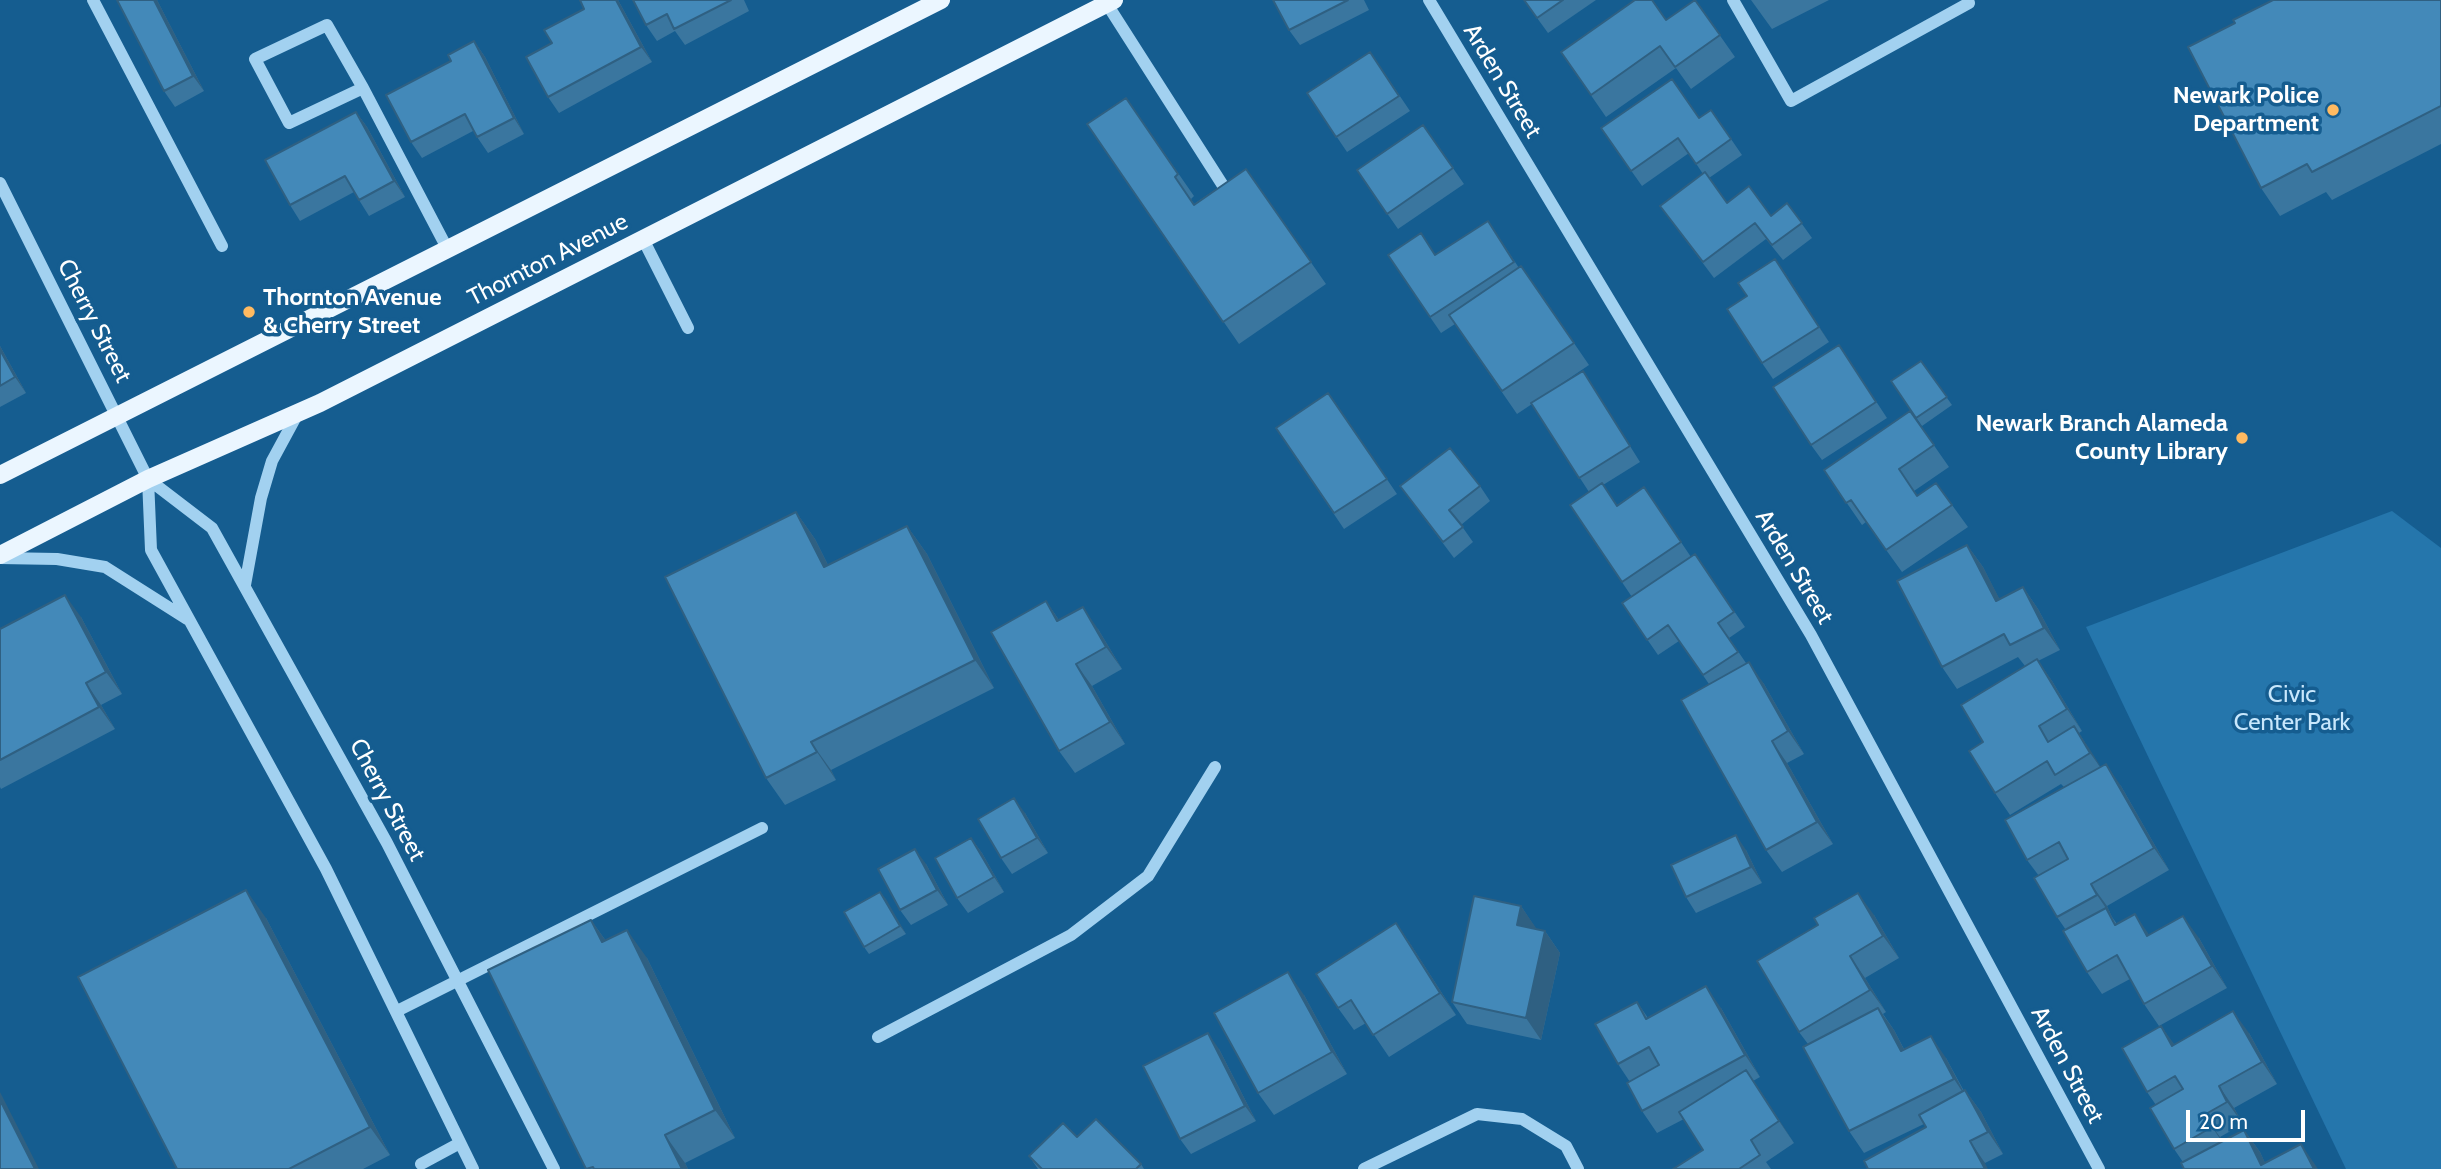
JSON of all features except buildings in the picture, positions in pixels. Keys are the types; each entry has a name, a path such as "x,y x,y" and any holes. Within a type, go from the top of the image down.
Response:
{"main road":[{"path":"0,475 941,0"},
{"name":"Thornton Avenue","path":"0,556 148,479 299,413 1110,2"}],"street":[{"path":"93,0 222,246"},
{"name":"Arden Street","path":"1429,0 1811,635 2099,1169"},
{"path":"1733,0 1791,101 1969,3"},
{"path":"1110,2 1229,195"},
{"path":"363,88 289,123 255,59 327,25 363,88 448,250"},
{"name":"Cherry Street","path":"0,183 118,414 148,479 151,550 326,869 473,1169"},
{"path":"643,239 688,328"},
{"path":"245,585 261,498 272,461 299,413"},
{"name":"Cherry Street","path":"148,479 212,528 387,843 554,1169"},
{"path":"0,556 57,559 104,568 190,621"},
{"path":"878,1037 1071,935 1148,876 1215,767"},
{"path":"397,1011 762,828"},
{"path":"1364,1169 1477,1114 1522,1119 1566,1146 1578,1169"},
{"path":"421,1164 460,1143"}],"green space":[{"name":"Civic Center Park","path":"2392,511 2441,548 2441,1169 2346,1169 2086,627"}],"place":[{"name":"Newark Police Department","path":"2333,110"},
{"name":"Thornton Avenue & Cherry Street","path":"249,312"},
{"name":"Newark Branch Alameda County Library","path":"2242,438"}]}
